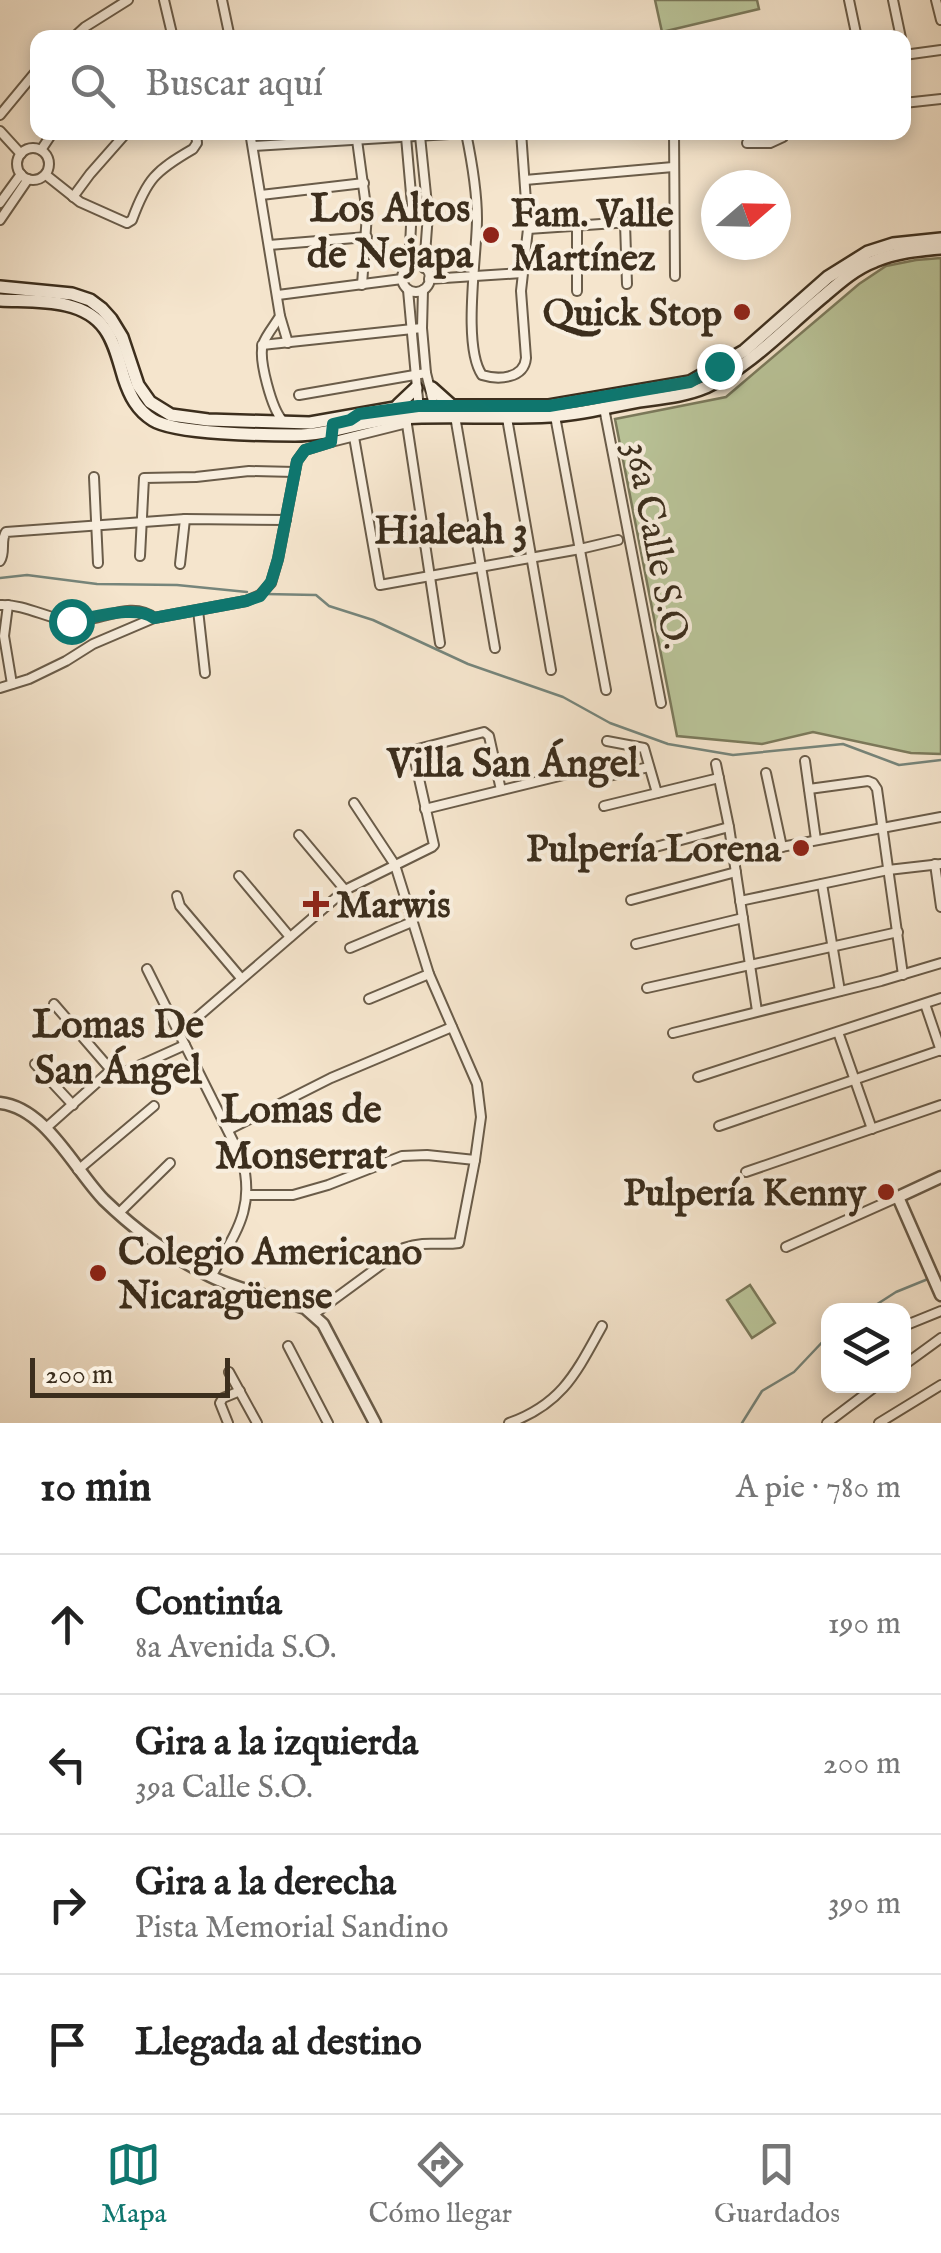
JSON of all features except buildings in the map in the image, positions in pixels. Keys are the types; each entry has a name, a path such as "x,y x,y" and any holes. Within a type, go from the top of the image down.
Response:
{"main road":[{"path":"432,388 453,410 507,418 555,416 690,382 744,351 828,276 868,252 893,244 941,239"},
{"path":"0,300 64,304 95,318 111,339 136,405 161,424 188,429 331,436 368,422 435,410 549,406 694,391 748,361 852,273 895,254 941,248"},
{"path":"0,287 72,294 90,300 111,319 122,337 138,385 150,402 171,415 288,424 318,422 394,408 409,397 415,382"},
{"path":"798,304 807,304 830,291"},
{"path":"783,330 798,312 798,304"},
{"path":"394,408 413,416"},
{"path":"331,436 333,424 359,414"}],"street":[{"path":"81,30 128,0"},
{"path":"164,0 170,30"},
{"path":"849,0 856,30"},
{"path":"893,0 899,30"},
{"path":"936,0 941,20"},
{"path":"225,1 229,30"},
{"path":"911,52 941,50"},
{"path":"0,115 30,79"},
{"path":"911,102 941,99"},
{"path":"0,131 21,154"},
{"path":"40,150 47,140"},
{"path":"74,197 120,140"},
{"path":"46,175 80,202 127,223 156,173 193,149 196,140"},
{"path":"251,140 280,316 288,342"},
{"path":"252,146 357,140 367,237 362,285"},
{"path":"406,140 412,205 409,266 402,279 408,290 415,382 413,416 440,642"},
{"path":"420,140 428,214 424,268 429,278"},
{"path":"467,140 477,222 472,276 474,357 482,375 504,377 520,373 526,366 520,291 528,229 522,140"},
{"path":"674,140 674,276"},
{"path":"746,143 779,140"},
{"path":"28,149 40,150 49,158 46,175 39,180 24,177 17,161 21,154 28,149"},
{"path":"525,180 673,167"},
{"path":"0,203 24,177"},
{"path":"0,220 24,177"},
{"path":"261,195 364,184"},
{"path":"528,229 674,220"},
{"path":"625,223 627,284"},
{"path":"577,226 577,291"},
{"path":"269,245 367,237"},
{"path":"409,266 424,268"},
{"path":"429,278 522,273"},
{"path":"429,278 423,290 422,328 426,374 435,410"},
{"path":"278,296 402,279"},
{"path":"408,290 423,290"},
{"path":"280,316 262,345 271,403 278,417 288,424"},
{"path":"262,345 422,328"},
{"path":"298,395 415,382 426,374"},
{"name":"36a Calle S.O.","path":"603,402 661,703"},
{"path":"262,422 271,403"},
{"path":"453,410 494,648"},
{"path":"0,688 41,673 93,644 154,618 260,596 271,582 297,461 305,450 331,436 354,437 413,416"},
{"path":"555,416 606,690"},
{"path":"507,418 550,670"},
{"path":"354,437 380,585 618,540"},
{"path":"140,556 144,478 295,472"},
{"path":"94,477 98,563"},
{"path":"0,561 6,532 185,519 286,520"},
{"path":"180,564 185,519"},
{"path":"12,684 4,636 4,605 71,621 130,610 146,611 154,618"},
{"path":"198,610 205,672"},
{"path":"180,1033 345,890 434,845 414,750 484,732 501,790"},
{"path":"607,740 644,748 656,793"},
{"path":"805,761 816,840"},
{"path":"716,764 757,1011"},
{"path":"600,778 649,767"},
{"path":"426,809 592,768"},
{"path":"766,773 782,847"},
{"path":"604,806 719,778"},
{"path":"809,790 868,780 877,789 902,975"},
{"path":"314,1314 404,1248 436,1242 459,1244 481,1117 476,1084 429,974 396,865 354,803"},
{"path":"734,856 941,817"},
{"path":"616,858 729,827"},
{"path":"299,835 345,890"},
{"path":"740,901 888,870 938,864 941,907"},
{"path":"631,900 736,872"},
{"path":"238,876 290,937"},
{"path":"822,884 840,992"},
{"path":"177,896 180,906 241,978"},
{"path":"636,944 743,918"},
{"path":"350,948 412,922"},
{"path":"646,988 898,932"},
{"path":"673,1033 941,963"},
{"path":"148,970 242,1159 246,1176 244,1214 211,1277"},
{"path":"369,1000 429,974"},
{"path":"698,1077 941,998"},
{"path":"54,1004 111,1070 124,1072 185,1045"},
{"path":"719,1126 941,1051 925,1004"},
{"path":"228,1130 332,1078 452,1026"},
{"path":"838,1032 872,1128"},
{"path":"35,1064 73,1105"},
{"path":"46,1128 111,1070"},
{"path":"0,1103 13,1104 46,1128 78,1170 140,1233 211,1277 314,1314 375,1423"},
{"path":"746,1172 941,1105"},
{"path":"78,1170 154,1106"},
{"path":"248,1195 293,1195 328,1186 402,1156 476,1160"},
{"path":"119,1214 170,1164"},
{"path":"786,1246 941,1177"},
{"path":"898,1198 939,1290"},
{"path":"911,1323 941,1311"},
{"path":"509,1423 549,1404 575,1374 602,1326"},
{"path":"911,1359 941,1338"},
{"path":"288,1346 328,1423"},
{"path":"230,1372 257,1423"},
{"path":"879,1423 941,1385"},
{"path":"228,1423 220,1403 240,1390"},
{"path":"827,1423 867,1393"}],"green space":[{"path":"655,0 757,0 759,9 662,30"},
{"path":"941,258 941,754 911,753 813,732 762,744 677,736 615,419 726,397 859,284 886,266"},
{"path":"750,1285 775,1323 752,1338 727,1300"}],"waterway":[{"path":"0,578 27,575 97,584 177,585 247,592"},
{"path":"265,594 316,595 329,606 373,620 468,664 563,697 610,723 668,744 733,755 843,744 899,765 941,760"},
{"path":"879,1303 928,1279"},
{"path":"742,1423 762,1391 794,1372 821,1343"}],"place":[{"name":"Fam. Valle Martínez","path":"491,235"},
{"name":"Quick Stop","path":"742,312"},
{"name":"Pulpería Lorena","path":"801,848"},
{"name":"Marwis","path":"316,904"},
{"name":"Pulpería Kenny","path":"886,1192"},
{"name":"Colegio Americano Nicaragüense","path":"98,1273"}],"district":[{"name":"Los Altos de Nejapa","path":"390,230"},
{"name":"Hialeah 3","path":"451,529"},
{"name":"Villa San Ángel","path":"513,762"},
{"name":"Lomas De San Ángel","path":"118,1046"},
{"name":"Lomas de Monserrat","path":"301,1131"}],"route":[{"path":"71,621 130,610 146,611 154,618 260,596 271,582 278,559 297,461 305,450 331,442 334,423 359,414 418,406 549,406 690,382 719,366"}]}
